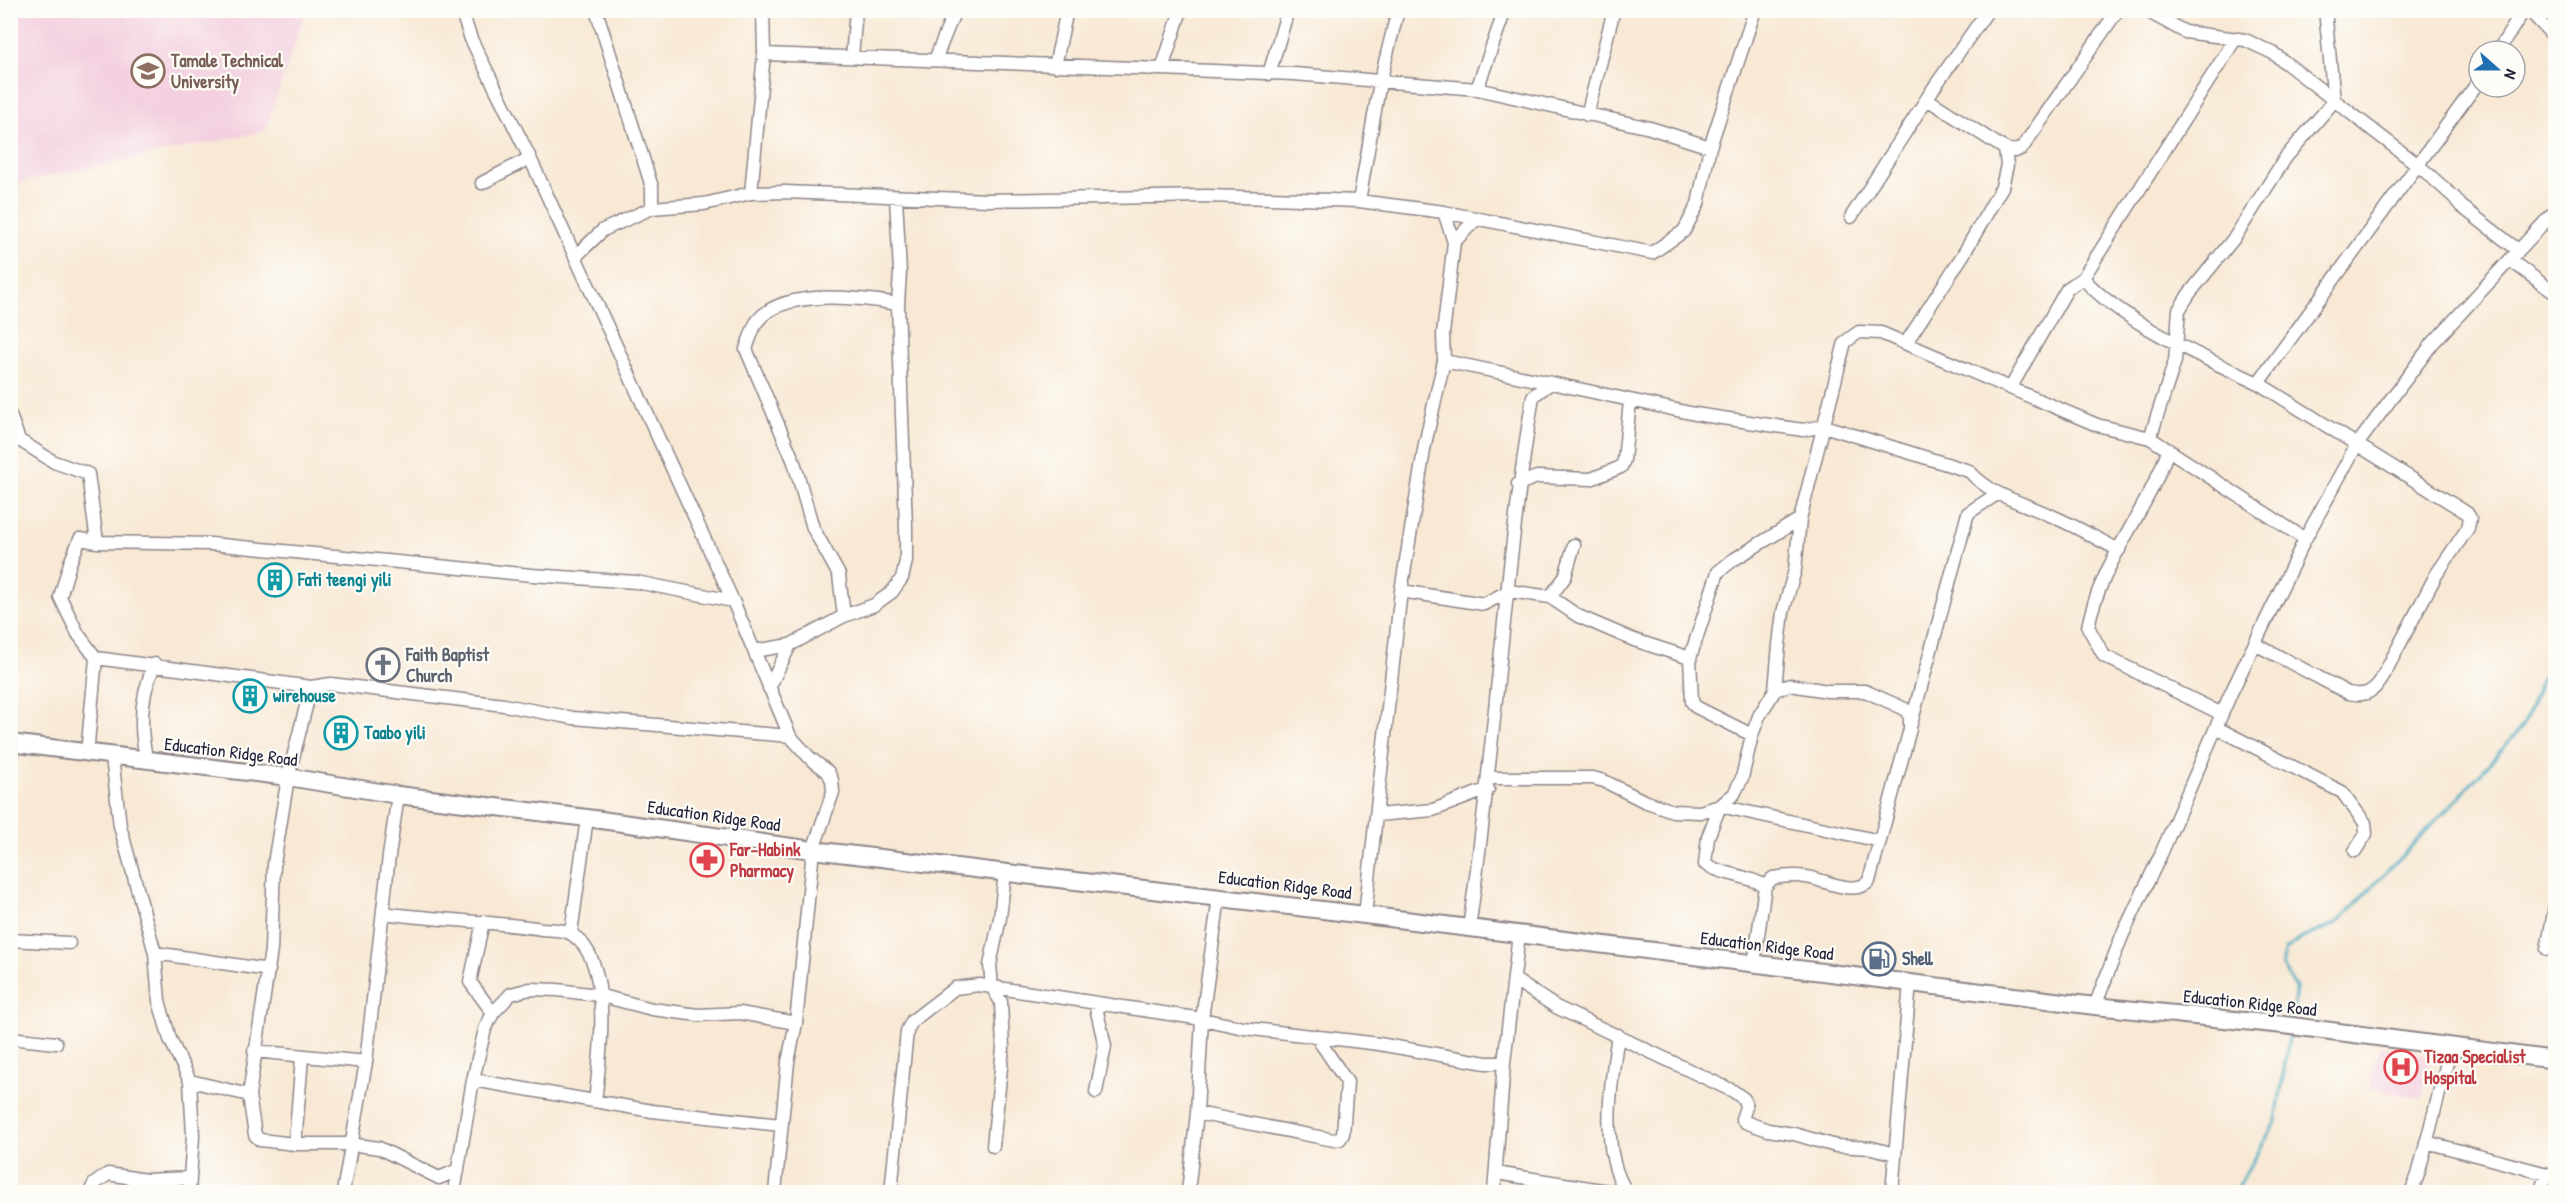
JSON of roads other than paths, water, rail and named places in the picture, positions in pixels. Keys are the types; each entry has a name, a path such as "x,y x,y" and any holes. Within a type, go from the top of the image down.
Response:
{"main road":[{"name":"Education Ridge Road","path":"10,743 288,777 398,795 587,818 813,850 1219,897 2095,1006 2310,1028 2556,1060"}],"street":[{"path":"461,10 471,39 576,256 733,601 790,736 810,758 828,772 832,780 833,792 813,850 796,1023 781,1125 775,1192"},
{"path":"596,10 652,187 652,208"},
{"path":"752,193 764,54 763,10"},
{"path":"852,57 856,10"},
{"path":"935,60 955,10"},
{"path":"1055,66 1067,10"},
{"path":"1162,69 1181,10"},
{"path":"1269,74 1288,10"},
{"path":"1359,201 1380,82 1398,10"},
{"path":"1477,90 1505,10"},
{"path":"1587,115 1614,10"},
{"path":"576,256 603,230 652,208 704,204 752,193 784,192 989,200 1207,196 1359,201 1444,212 1652,253 1684,231 1698,204 1710,147 1755,10"},
{"path":"1851,218 1927,99 1988,10"},
{"path":"1927,99 2005,150 2015,151 2022,147 2118,10"},
{"path":"2145,10 2185,32 2236,38 2254,43 2274,53 2418,165 2461,206 2518,250"},
{"path":"2150,438 2175,361 2177,317 2189,294 2235,237 2286,157 2334,101 2325,10"},
{"path":"2506,39 2524,10"},
{"path":"2529,10 2556,39"},
{"path":"2011,387 2067,289 2083,278 2236,38"},
{"path":"764,54 1269,74 1477,90 1650,128 1710,147"},
{"path":"2258,383 2467,98"},
{"path":"1906,343 1963,255 2001,187 2007,165 2005,150"},
{"path":"482,183 530,158"},
{"path":"754,651 790,645 844,616 874,605 892,591 902,578 906,561 898,304 900,272 896,198"},
{"path":"2095,1006 2122,936 2222,714 2305,539 2356,446 2432,344 2556,210"},
{"path":"1365,915 1401,591 1425,444 1444,361 1443,334 1454,242 1444,212"},
{"path":"1454,242 1477,218"},
{"path":"2510,260 2556,294"},
{"path":"2083,278 2095,291 2177,344 2258,383 2467,513 2470,518 2468,528 2436,575 2380,682 2372,692 2362,696 2348,693 2255,644"},
{"path":"844,616 839,575 813,528 794,462 746,349 757,322 772,311 798,299 843,297 898,304"},
{"path":"1377,815 1433,810 1488,783 1593,778 1644,801 1673,811 1700,812 1720,806 1734,794 1742,778 1759,716 1775,690 1783,612 1795,570 1800,519 1845,342 1859,332 1881,333 2097,425 2150,438 2305,539"},
{"path":"1444,361 1695,414 1803,430 1824,426 1969,471 1982,485 1997,494 2048,514 2119,550"},
{"path":"1469,928 1488,783 1518,484 1533,396 1551,382"},
{"path":"1518,484 1537,477 1591,479 1620,467 1624,460 1630,401"},
{"path":"10,415 19,440 54,462 88,474 98,542"},
{"path":"2168,450 2158,478 2139,510 2092,607 2088,627 2093,641 2104,656 2118,665 2152,678 2222,714"},
{"path":"1754,964 1764,886 1773,878 1806,877 1843,886 1865,886 1873,869 1968,513 1997,494"},
{"path":"1752,735 1696,707 1692,702 1690,658 1718,572 1733,560 1800,519"},
{"path":"87,754 96,658 78,634 60,597 80,539 98,542 211,544 532,575 636,582 733,601"},
{"path":"1550,597 1564,577 1574,545"},
{"path":"1401,591 1484,604 1509,591 1550,597 1578,616 1634,640 1690,658"},
{"path":"769,688 790,645"},
{"path":"96,658 155,664 311,687 331,684 504,705 573,717 790,736"},
{"path":"147,761 141,736 146,687 155,664"},
{"path":"1775,690 1790,685 1828,691 1865,691 1905,709 1910,717 1910,729"},
{"path":"311,687 288,777 274,864 269,970 254,1051 249,1095 255,1134 260,1140 295,1144 350,1144 379,1148 439,1178 449,1192"},
{"path":"2217,728 2342,792 2365,823 2366,834 2355,851"},
{"path":"112,757 120,826 155,953 159,1000 170,1039 190,1081 193,1136 189,1192"},
{"path":"344,1192 350,1144 366,1062 382,913 398,795"},
{"path":"1720,806 1880,841"},
{"path":"1720,806 1708,837 1705,864 1715,871 1753,879 1764,886"},
{"path":"571,933 587,818"},
{"path":"993,1146 1003,1048 1001,1002 992,987 990,965 1000,918 1005,872"},
{"path":"1188,1192 1197,1113 1202,1019 1219,897"},
{"path":"2547,949 2556,902"},
{"path":"382,913 571,933 587,950 593,963 603,1017 596,1101"},
{"path":"483,922 471,982 477,994 493,1013"},
{"path":"1494,1192 1504,1063 1519,934"},
{"path":"10,940 69,943"},
{"path":"155,953 269,970"},
{"path":"1515,980 1556,1006 1744,1099 1746,1107 1742,1119 1750,1124 1836,1146 1872,1148 1895,1154"},
{"path":"1892,1192 1910,983"},
{"path":"891,1192 909,1025 956,988 979,985 1202,1019 1255,1030 1379,1044 1486,1063 1504,1063"},
{"path":"454,1192 473,1080 485,1029 493,1013 511,994 530,989 598,994 652,1009 698,1015 741,1013 796,1023"},
{"path":"1095,1003 1105,1046 1096,1092"},
{"path":"1618,1035 1609,1108 1617,1178 1628,1192"},
{"path":"1197,1113 1334,1140 1340,1139 1343,1134 1347,1082 1316,1036"},
{"path":"10,1038 56,1043"},
{"path":"2411,1192 2451,1047"},
{"path":"254,1051 366,1062"},
{"path":"295,1144 302,1057"},
{"path":"473,1080 652,1111 781,1125"},
{"path":"190,1081 249,1095"},
{"path":"2426,1142 2551,1175 2540,1192"},
{"path":"439,1178 458,1170"},
{"path":"1496,1173 1591,1191 1614,1192"},
{"path":"90,1192 94,1184 108,1174 146,1180 189,1178"}],"waterway":[{"path":"2292,1019 2296,988 2282,965 2286,949 2304,937 2337,923 2459,797 2523,726 2541,680 2556,663"},
{"path":"2235,1192 2276,1121 2290,1032"}],"place":[{"name":"Tamale Technical University","path":"148,71"},
{"name":"Fati teengi yili","path":"275,580"},
{"name":"Faith Baptist Church","path":"383,665"},
{"name":"wirehouse","path":"250,696"},
{"name":"Taabo yili","path":"341,733"},
{"name":"Far-Habink Pharmacy","path":"707,860"},
{"name":"Shell","path":"1879,959"},
{"name":"Tizaa Specialist Hospital","path":"2401,1067"}]}
